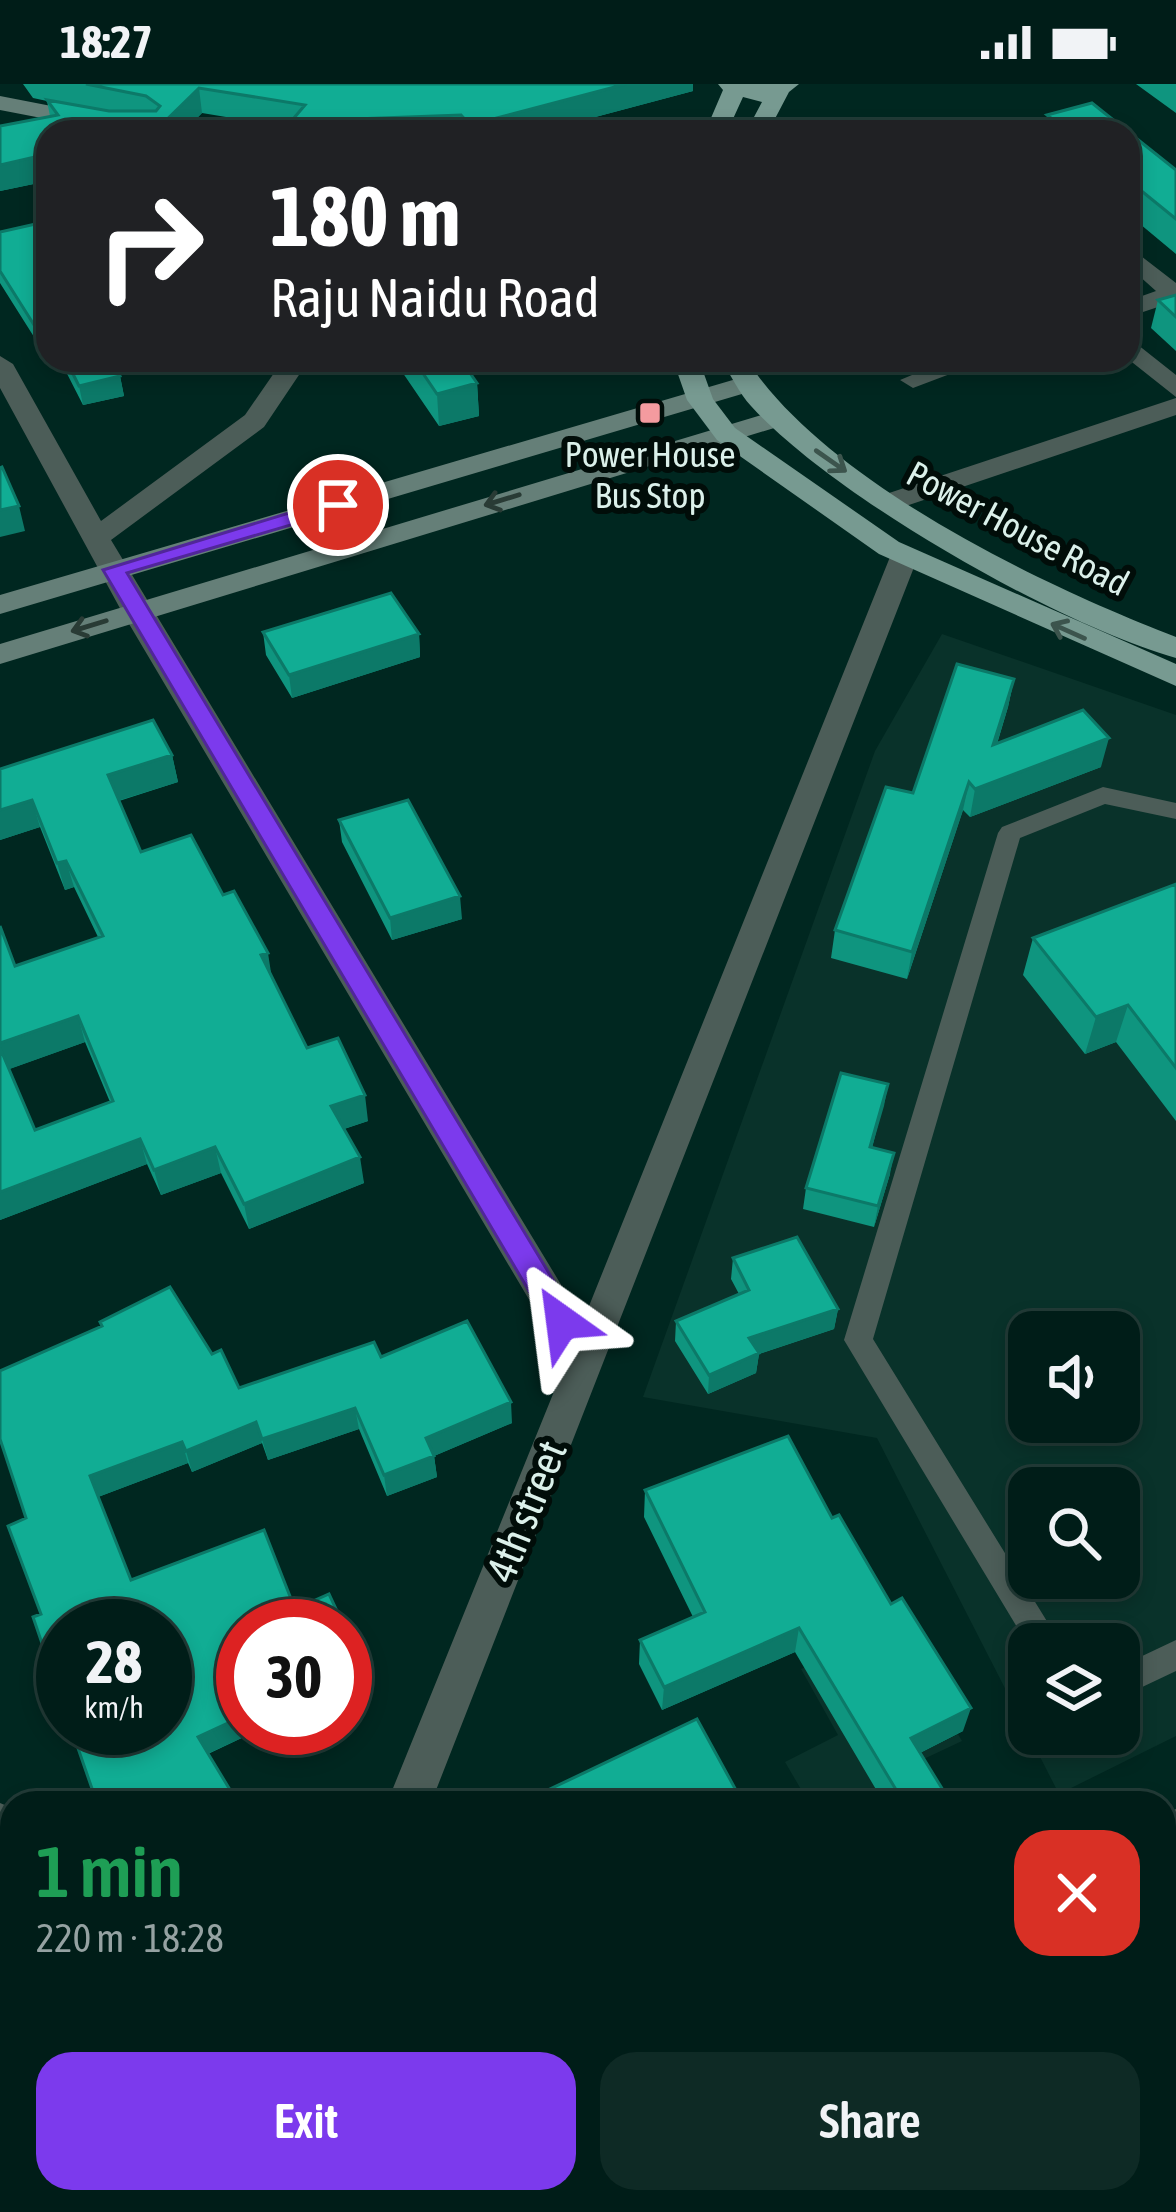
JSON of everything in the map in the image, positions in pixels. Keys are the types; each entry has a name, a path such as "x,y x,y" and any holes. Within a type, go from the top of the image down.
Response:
{"main road":[{"path":"720,120 732,87 750,95 786,86"},
{"path":"765,120 786,86"},
{"path":"0,103 87,120"},
{"path":"690,372 700,400 726,434 904,556 1176,676"},
{"path":"0,605 700,400 738,373"},
{"name":"Power House Road","path":"738,373 775,419 930,530 1176,648"},
{"path":"0,654 775,419"}],"street":[{"path":"1140,263 1174,293 1140,305"},
{"path":"1140,356 1176,389"},
{"path":"0,364 137,612 586,1361"},
{"path":"96,538 255,421 288,372"},
{"path":"913,380 937,372"},
{"path":"890,502 1176,406"},
{"name":"4th street","path":"414,1791 904,556"}],"lane":[{"path":"1032,1623 858,1340 1010,833 1103,795 1176,812"},
{"path":"1140,1673 1176,1655"}],"shaded area":[{"path":"942,634 1176,715 1176,1736 1140,1754 1140,1623 1008,1623 1008,1694 877,1438 643,1397 875,751"},
{"path":"896,1629 962,1741 911,1765 926,1791 802,1791 785,1762 838,1735 801,1669"},
{"path":"1039,1755 1138,1755 1065,1791 1057,1791"}],"building":[{"path":"86,84 626,84 489,120 466,120 461,115 292,120 305,105 199,88 166,120 36,120 36,157 0,165 0,126 58,115 47,100 109,111 156,111 160,106 146,96"},
{"path":"1092,103 1113,120 1053,120 1047,115"},
{"path":"1140,141 1176,170 1176,219 1140,190"},
{"path":"36,224 36,328 0,271 0,232"},
{"path":"1176,295 1176,317 1158,300"},
{"path":"72,372 118,372 120,376 79,386"},
{"path":"422,372 469,372 477,383 437,394"},
{"path":"0,468 19,506 0,510"},
{"path":"391,593 419,634 289,675 263,632"},
{"path":"957,664 1014,679 993,745 1083,710 1109,738 975,789 969,782 912,952 835,930 886,787 913,793"},
{"path":"153,720 172,755 108,775 141,852 191,835 223,895 234,891 268,953 261,955 307,1048 338,1038 365,1095 331,1106 360,1157 244,1204 215,1147 154,1170 140,1139 0,1192 0,1048 35,1130 113,1101 78,1016 0,1043 0,926 15,966 103,936 66,861 57,863 32,800 0,810 0,769"},
{"path":"408,800 460,896 390,918 339,820"},
{"path":"1176,884 1176,1068 1128,1005 1096,1017 1033,938"},
{"path":"841,1073 888,1084 870,1147 894,1153 878,1206 806,1188"},
{"path":"797,1237 838,1309 749,1338 759,1353 709,1375 676,1321 749,1290 733,1258"},
{"path":"170,1287 212,1354 221,1350 239,1388 374,1342 381,1357 467,1321 511,1402 426,1438 434,1456 384,1475 355,1408 262,1439 256,1422 186,1451 182,1442 90,1476 131,1580 264,1530 291,1599 216,1599 216,1729 198,1737 231,1791 93,1791 80,1755 192,1755 192,1599 36,1601 8,1526 26,1518 0,1439 0,1371 102,1326 100,1322"},
{"path":"788,1436 832,1518 839,1515 891,1604 902,1598 971,1708 911,1738 944,1791 897,1791 799,1628 664,1687 640,1640 705,1612 645,1490"},
{"path":"697,1719 736,1791 549,1791"}],"place":[{"name":"Power House Bus Stop","path":"650,413"}],"route":[{"path":"338,505 114,570 562,1322"}]}
